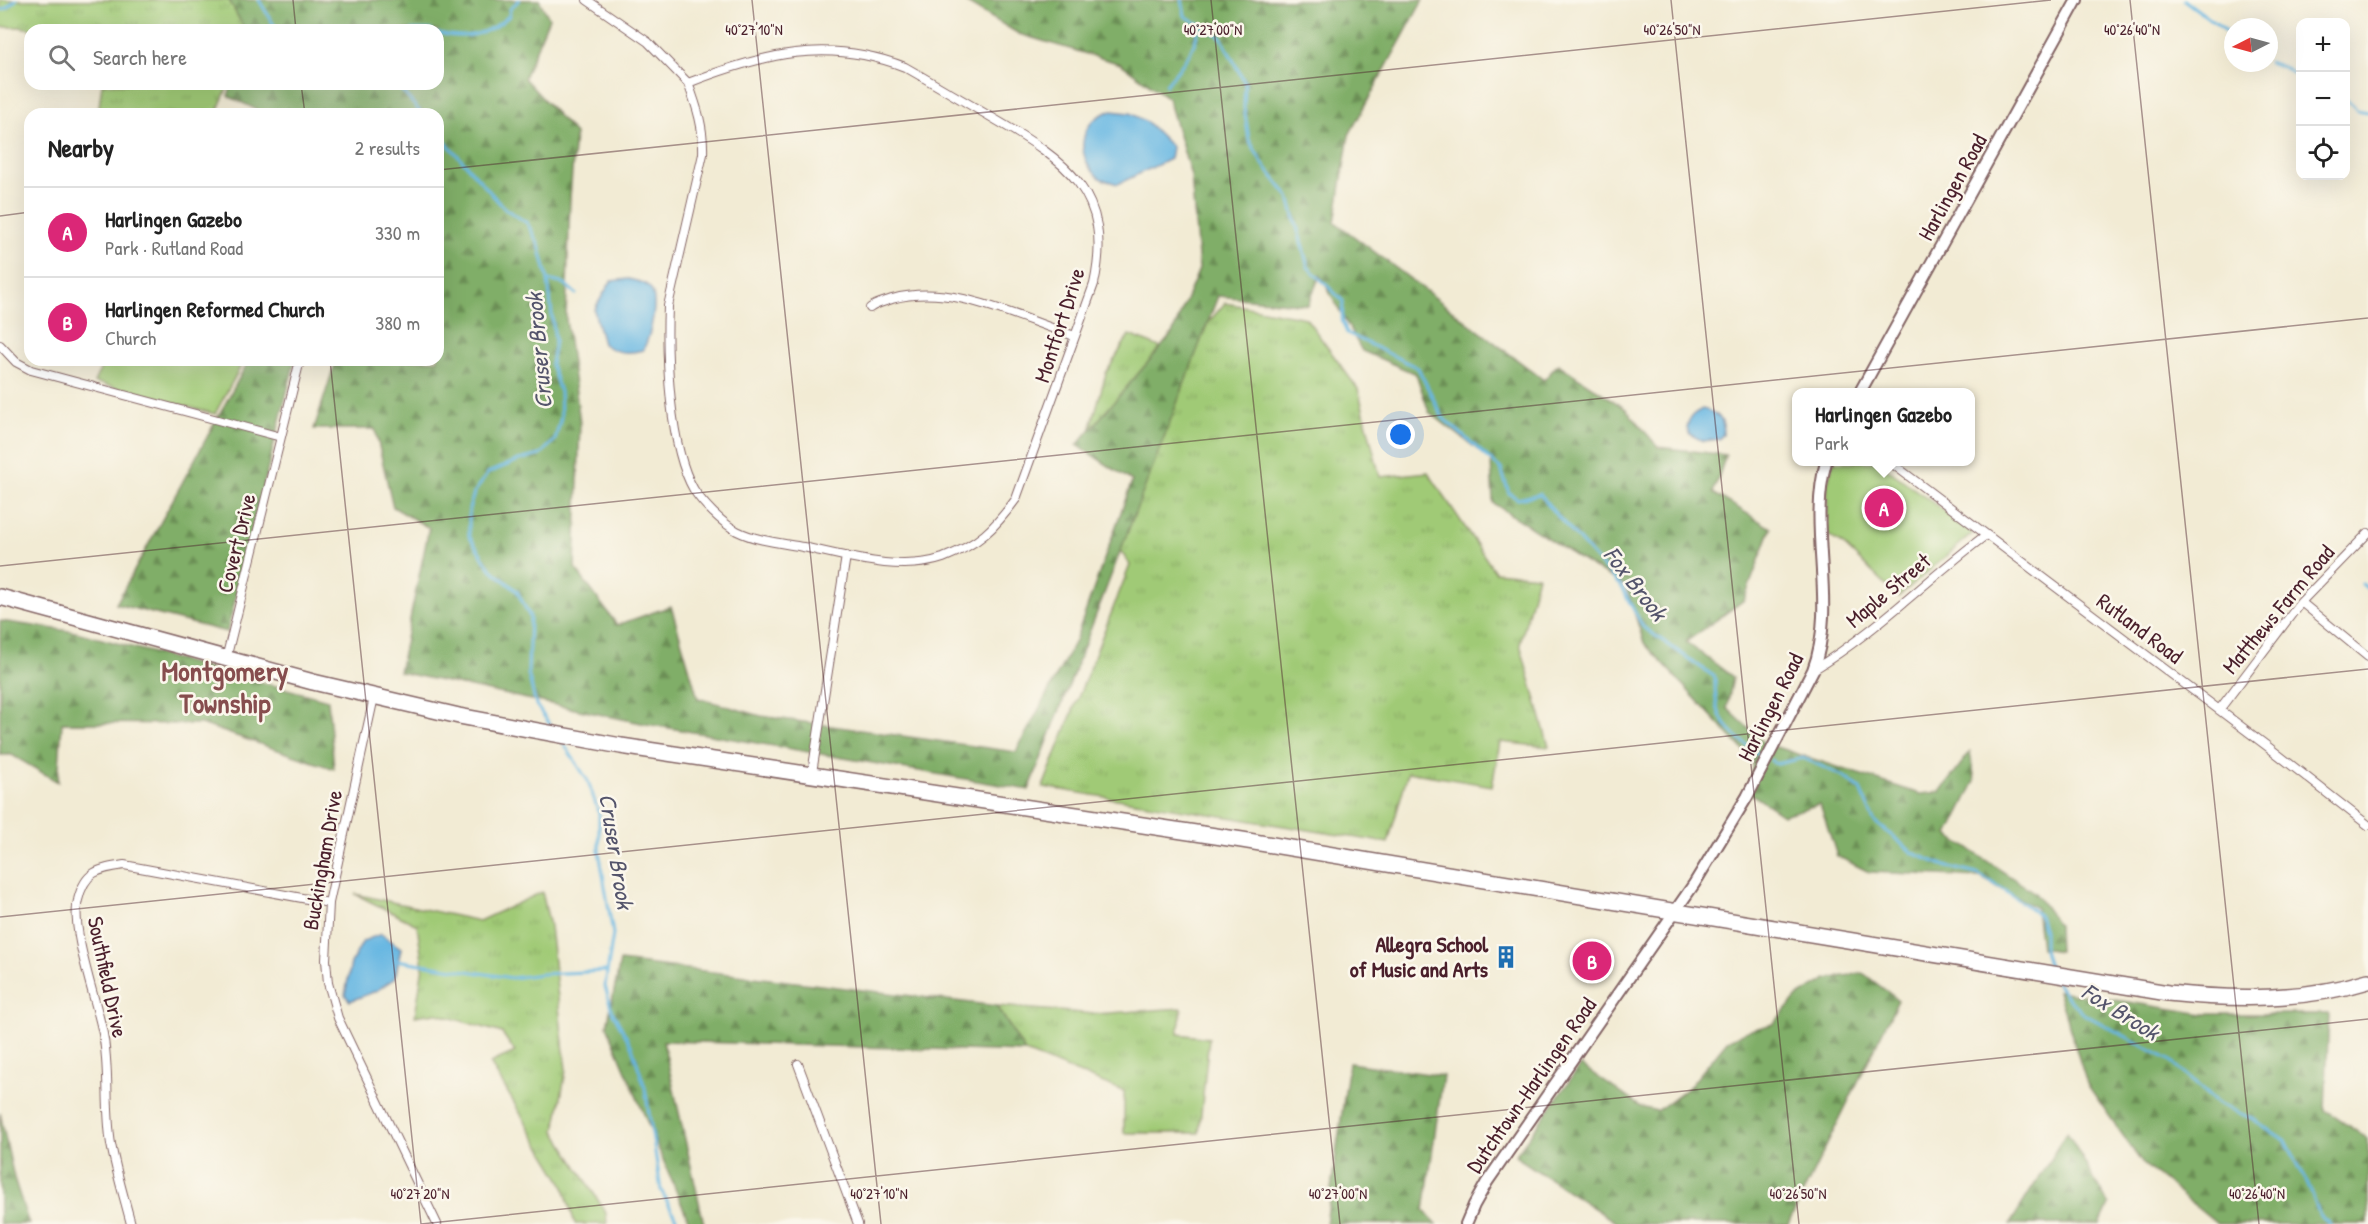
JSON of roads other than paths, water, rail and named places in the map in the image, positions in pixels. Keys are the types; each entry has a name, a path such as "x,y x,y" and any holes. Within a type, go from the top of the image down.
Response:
{"highway":[{"path":"0,597 374,697 581,738 1230,838 2168,993 2238,998 2296,996 2368,981"}],"street":[{"name":"Montfort Drive","path":"587,0 604,14 648,42 688,83 697,106 704,136 703,154 668,306 667,332 674,426 683,470 695,492 723,521 736,530 758,539 893,563 921,562 941,558 967,547 996,526 1016,499 1094,284 1098,265 1097,225 1091,204 1079,183 1057,159 1035,143 905,67 868,55 826,49 788,52 710,74 688,83"},
{"name":"Harlingen Road","path":"1863,388 2077,0"},
{"path":"870,308 875,304 899,297 924,295 973,300 1075,336"},
{"path":"0,345 16,362 31,370 281,437"},
{"name":"Covert Drive","path":"226,659 299,366"},
{"name":"Harlingen Road","path":"1675,913 1762,768 1819,655 1822,626 1821,494 1825,466"},
{"name":"Rutland Road","path":"1895,466 2368,825"},
{"name":"Matthews Farm Road","path":"2219,710 2301,602 2368,533"},
{"name":"Maple Street","path":"1813,670 1836,657 1875,627 1936,573 1986,536"},
{"path":"812,773 846,556"},
{"path":"2301,602 2368,657"},
{"name":"Buckingham Drive","path":"374,697 329,903 326,960 328,983 338,1018 437,1224"},
{"name":"Southfield Drive","path":"131,1224 111,1144 104,1035 80,940 76,911 78,899 87,878 100,868 124,865 329,903"},
{"name":"Dutchtown-Harlingen Road","path":"1466,1224 1487,1182 1675,913"},
{"path":"798,1064 858,1224"}],"water":[{"path":"1111,111 1130,113 1147,122 1172,147 1170,159 1118,184 1100,178 1091,170 1086,160 1083,140 1092,122 1100,115"},
{"path":"629,279 648,286 654,298 649,336 643,350 632,352 617,351 603,344 594,310 611,281"},
{"path":"1702,409 1715,414 1721,420 1723,434 1719,439 1703,441 1689,434 1687,428 1690,417"},
{"path":"381,934 401,948 395,978 376,991 350,1001 345,995 351,963 363,941"}],"waterway":[{"path":"0,10 5,9 16,0"},
{"name":"Cruser Brook","path":"259,0 273,24"},
{"path":"444,34 467,36 493,28 509,16 510,9 519,0"},
{"name":"Fox Brook","path":"1182,0 1185,16 1221,37 1245,83 1244,107 1249,140 1263,164 1289,197 1308,267 1343,301 1342,321 1347,333 1418,368 1443,418 1501,469 1509,493 1518,499 1540,494 1622,588 1643,627 1715,677 1715,693 1722,719 1741,741 1765,757"},
{"path":"2184,0 2224,29"},
{"path":"1166,85 1192,48 1198,32 1198,23"},
{"path":"2278,65 2296,75"},
{"name":"Cruser Brook","path":"401,90 417,108"},
{"path":"2350,103 2357,110 2368,112"},
{"name":"Cruser Brook","path":"444,140 504,208 527,223 539,245 548,280 555,341 551,364 560,392 561,417 555,440 540,455 519,460 488,473 474,493 469,509 469,536 491,569 517,591 530,617 528,673 536,705 553,729"},
{"path":"548,280 565,284 576,294"},
{"path":"2362,584 2368,589"},
{"name":"Cruser Brook","path":"562,741 588,781 599,814 599,851 613,934 605,986 612,1011 632,1047 645,1088 661,1190 679,1224"},
{"name":"Fox Brook","path":"1771,760 1777,764 1803,758 1843,776 1860,789 1874,821 1913,853 1948,867 1977,874 2003,889 2039,915 2044,931 2044,950 2049,968"},
{"path":"396,960 512,978 606,971"},
{"name":"Fox Brook","path":"2054,979 2067,997 2084,1014 2169,1060 2219,1104 2253,1119 2286,1141 2308,1184 2320,1216 2330,1224"}],"place":[{"name":"Harlingen Gazebo","path":"1884,508"},
{"name":"Allegra School of Music and Arts","path":"1506,957"},
{"name":"Harlingen Reformed Church","path":"1592,961"}],"district":[{"name":"Montgomery Township","path":"225,687"}]}
